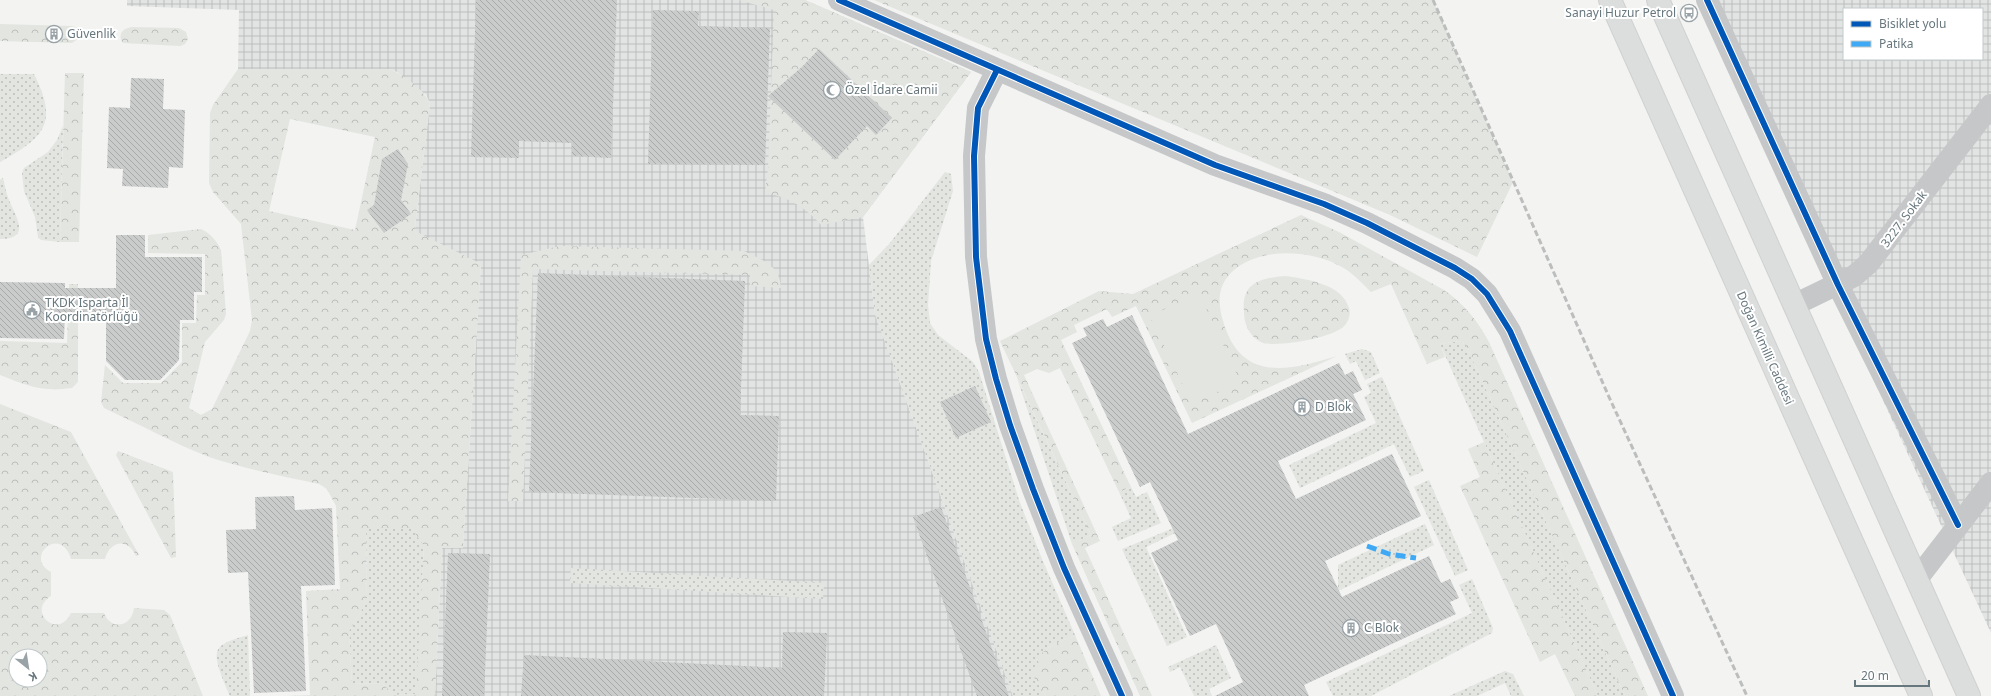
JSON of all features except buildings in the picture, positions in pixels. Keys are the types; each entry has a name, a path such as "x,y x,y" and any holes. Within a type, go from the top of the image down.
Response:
{"main road":[{"path":"1658,0 1969,696"},
{"name":"Doğan Kimilli Caddesi","path":"1612,1 1921,696"}],"street":[{"path":"839,0 1215,165 1324,204 1367,223 1455,268 1472,279 1487,294 1510,331 1673,696"},
{"path":"1707,0 1838,285 1958,525"},
{"path":"997,70 978,108 974,156 976,257 986,339 996,380 1010,425 1033,489 1064,568 1122,696"},
{"name":"3227. Sokak","path":"1794,305 1854,276 1879,252 1991,105"},
{"path":"1917,579 1991,483"}],"shaded area":[{"path":"127,0 805,0 971,72 863,217 875,314 1013,696 435,696 442,547 463,548 481,264 418,233 415,227 430,103 426,95 397,72 389,69 238,69 239,10 127,6"},
{"path":"1697,0 1991,0 1991,633"}],"green space":[{"path":"739,0 805,0 971,72 863,217 821,225 815,218 796,204 789,200 765,192 768,168 774,10"},
{"path":"874,0 1433,0 1513,182 1477,257 1390,215"},
{"path":"0,24 72,26 78,28 78,39 72,43 0,41"},
{"path":"132,27 179,28 186,32 188,39 185,44 180,46 123,43 121,40 121,32"},
{"path":"238,69 389,69 412,83 423,93 430,103 415,227 419,233 481,264 463,548 442,548 435,696 286,696 310,695 306,591 340,589 336,506 327,489 319,484 250,469 196,452 104,408 101,402 105,365 123,383 161,383 182,362 182,323 196,323 197,295 205,295 205,254 148,253 148,235 201,229 213,238 221,250 226,314 224,320 205,342 189,408 201,415 212,409 250,331 252,320 241,224 213,192 209,183 210,113 213,105","holes":["290,119 375,137 355,230 269,211","366,529 412,529 424,546 416,694 394,695 383,684 352,683 349,631 367,601"]},
{"path":"65,73 84,73 79,242 60,242"},
{"path":"0,74 34,74 42,91 46,117 43,127 37,136 27,145 0,162"},
{"path":"63,126 60,242 41,240 38,237 35,217 24,191 22,173 24,168 48,152 57,140"},
{"path":"945,172 951,174 953,191 931,261 928,305 930,323 938,335 973,362 979,372 1019,500 1042,559 1075,635 1049,647 1042,653 1033,676 1046,696 1013,696 875,314 869,265 890,243"},
{"path":"3,178 8,197 18,220 19,231 16,235 10,238 0,239 0,180"},
{"path":"1301,215 1339,232 1444,290 1458,301 1475,320 1489,342 1648,696 1625,696 1466,345 1459,341 1440,344 1445,357 1427,364 1391,284 1371,292 1343,267 1325,259 1294,254 1278,254 1263,256 1248,261 1236,269 1223,284 1220,294 1220,305 1223,321 1231,341 1242,355 1254,363 1268,367 1284,368 1301,366 1337,356 1192,423 1136,306 1112,317 1107,309 1074,325 1077,332 1061,340 1131,487 1119,492 1060,368 1049,373 1037,369 1024,375 1100,541 1085,548 1152,696 1140,696 1072,544 1091,535 1000,341 1099,291 1133,294"},
{"path":"560,246 744,251 769,264 774,269 780,280 781,288 750,286 750,275 533,269 523,501 508,501 521,255"},
{"path":"1285,276 1323,284 1339,293 1345,300 1350,311 1349,319 1345,325 1328,335 1292,343 1263,343 1252,336 1245,323 1244,316 1244,302 1249,288 1254,284 1268,278"},
{"path":"69,284 78,284 78,382 72,388 43,389 0,375 0,341 67,343"},
{"path":"1199,293 1240,381 1192,404 1150,316"},
{"path":"1459,341 1466,345 1625,696 1598,696 1440,344"},
{"path":"1362,349 1371,352 1380,373 1365,380 1356,361 1350,364 1345,354"},
{"path":"1382,377 1424,471 1410,477 1394,444 1300,488 1289,465 1376,423 1364,397 1371,393 1367,384"},
{"path":"1017,378 1091,535 1072,544"},
{"path":"0,404 71,432 139,555 136,556 133,550 128,546 119,544 111,548 105,559 71,559 66,549 60,544 53,544 47,547 42,552 41,559 43,566 51,572 51,596 44,602 42,609 43,615 47,621 52,624 59,624 65,621 71,613 104,613 107,619 111,622 121,624 125,623 129,619 134,608 164,610 170,615 203,696 0,696"},
{"path":"1484,442 1598,696 1575,696 1555,654 1540,662 1460,486 1480,477 1468,449"},
{"path":"118,451 173,472 176,557 171,558 116,455"},
{"path":"1429,480 1468,570 1455,576 1414,487"},
{"path":"1131,487 1136,497 1147,492 1161,523 1118,541 1112,527 1131,518 1119,492"},
{"path":"1186,523 1188,527 1146,547 1187,637 1167,646 1122,549"},
{"path":"1425,524 1434,545 1338,591 1338,565"},
{"path":"366,528 412,529 424,545 417,694 394,695 383,684 352,683 349,631 367,601"},
{"path":"571,568 824,583 823,599 570,583"},
{"path":"1472,579 1493,628 1492,633 1371,696 1333,696 1326,682 1472,613 1459,585"},
{"path":"248,635 250,696 230,696 220,672 217,652 225,643"},
{"path":"1075,635 1101,696 1046,696 1033,676 1033,670 1042,653 1049,647"},
{"path":"1216,645 1231,678 1209,689 1212,696 1194,696 1180,667 1170,672 1168,667"},
{"path":"1505,671 1513,674 1524,696 1511,696 1505,683 1477,696 1449,696"}],"railway":[{"path":"1433,0 1609,397 1747,696"}],"marked path":[{"path":"1367,546 1389,554 1416,558"}],"cycle path":[{"path":"839,0 1215,165 1324,204 1367,223 1455,268 1472,279 1487,294 1510,331 1673,696"},
{"path":"1707,0 1838,285 1958,525"},
{"path":"997,70 978,108 974,156 976,257 986,339 1010,425 1033,489 1064,568 1122,696"}],"place":[{"name":"Sanayi Huzur Petrol","path":"1689,13"},
{"name":"Güvenlik","path":"54,34"},
{"name":"Özel İdare Camii","path":"832,90"},
{"name":"TKDK Isparta İl Koordinatörlüğü","path":"32,310"},
{"name":"D Blok","path":"1302,407"},
{"name":"C Blok","path":"1351,628"}]}
